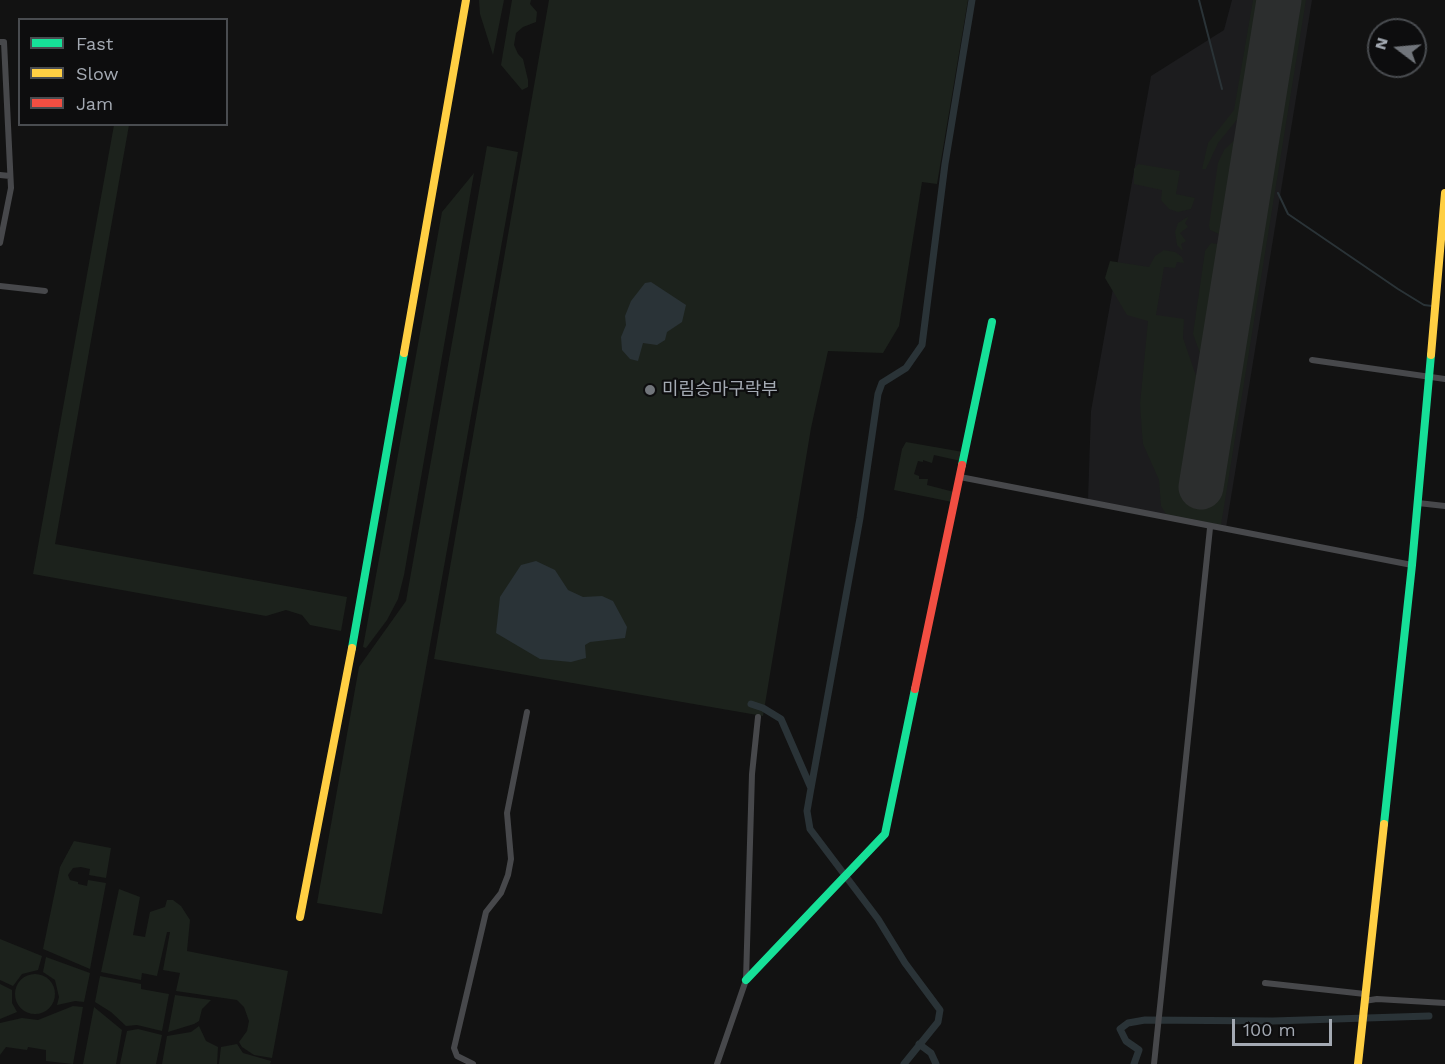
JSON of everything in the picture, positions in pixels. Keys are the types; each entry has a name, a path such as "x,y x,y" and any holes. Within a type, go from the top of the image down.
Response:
{"street":[{"path":"300,917 346,677 466,0"},
{"path":"0,42 4,42 11,188 0,243"},
{"path":"0,175 10,176"},
{"path":"1358,1064 1412,566 1445,193"},
{"path":"0,286 45,291"},
{"path":"746,980 885,834 992,322"},
{"path":"1312,360 1445,379"},
{"path":"960,477 1412,566"},
{"path":"1418,503 1445,506"},
{"path":"1154,1064 1210,528"},
{"path":"473,1064 457,1056 454,1048 486,912 501,893 508,875 511,859 507,813 528,712"},
{"path":"717,1064 746,980 752,774 758,717"},
{"path":"1264,983 1365,997 1445,1003"}],"shaded area":[{"path":"479,0 504,0 493,55 480,14"},
{"path":"512,0 531,0 530,4 537,12 536,22 523,27 516,33 514,45 523,59 528,80 528,87 522,90 501,65"},
{"name":"미림승마구락부","path":"549,0 968,0 937,184 922,182 899,326 883,353 828,351 811,428 763,716 434,659"},
{"path":"1232,0 1312,0 1226,528 1088,500 1091,411 1151,76 1224,30"},
{"path":"1253,0 1269,0 1252,101 1218,143 1206,169 1202,169 1208,143 1234,110"},
{"path":"1292,0 1306,0 1221,525 1166,514 1161,506 1159,480 1143,444 1142,433 1140,404 1148,321 1127,315 1105,278 1110,261 1149,267 1155,256 1164,250 1175,252 1182,257 1184,263 1177,262 1175,268 1164,267 1156,315 1184,319 1183,338 1205,402 1190,488 1210,492"},
{"path":"114,126 129,126 55,544 347,597 341,631 310,625 302,615 286,610 266,616 33,574"},
{"path":"1243,132 1247,136 1232,230 1228,234 1219,234 1210,230 1209,226 1218,163 1224,150"},
{"path":"487,146 518,152 382,914 317,903 359,667 406,601"},
{"path":"1138,164 1180,171 1176,194 1195,198 1191,209 1178,212 1169,209 1161,200 1162,190 1134,184 1134,169"},
{"path":"474,173 404,575 398,599 387,620 366,648 363,647 442,212"},
{"path":"1189,216 1185,223 1188,227 1180,233 1186,241 1181,244 1183,251 1177,245 1175,232 1178,223"},
{"path":"1211,243 1223,245 1228,251 1211,364 1205,367 1193,334 1205,251"},
{"path":"651,282 686,305 682,322 667,332 665,340 657,345 643,343 638,361 630,359 622,350 621,337 631,301 645,283"},
{"path":"906,442 963,452 961,461 934,455 932,463 918,461 914,474 919,476 919,479 928,479 927,485 954,492 952,502 894,490 902,449"},
{"path":"536,561 555,570 568,590 583,597 602,596 613,601 627,627 625,638 590,642 585,645 586,658 571,662 540,659 496,633 500,597 521,565"},
{"path":"74,841 111,848 106,878 89,875 90,869 81,867 73,868 68,875 70,880 87,886 88,880 106,883 90,969 43,949 60,867"},
{"path":"119,889 140,897 133,935 145,937 150,912 165,907 167,900 173,900 181,906 190,920 187,951 288,971 272,1058 254,1055 242,1047 239,1042 247,1031 249,1021 244,1007 237,1000 176,991 180,973 163,970 170,932 167,932 157,976 142,973 141,980 101,972"},
{"path":"0,939 42,956 38,970 22,974 13,986 0,980"},
{"path":"46,957 90,973 84,1002 75,1001 57,1005 59,997 55,980 43,972"},
{"path":"35,974 49,980 55,994 49,1008 35,1014 21,1008 15,994 21,980"},
{"path":"100,976 141,984 141,989 169,994 162,1031 137,1025 126,1026 111,1012 95,1002"},
{"path":"0,984 12,990 12,1003 17,1012 0,1019"},
{"path":"175,995 211,1000 202,1009 199,1021 168,1032"},
{"path":"73,1006 83,1007 73,1064 46,1061 46,1050 28,1047 27,1050 6,1047 0,1055 0,1023 22,1018 38,1020"},
{"path":"94,1007 122,1030 116,1064 83,1064"},
{"path":"199,1026 206,1041 218,1047 217,1064 162,1064 167,1036 191,1032"},
{"path":"138,1029 162,1035 156,1064 120,1064 127,1031"},
{"path":"237,1044 243,1053 271,1061 270,1064 219,1064 221,1047"}],"waterway":[{"path":"811,788 860,518 878,394 882,383 906,368 922,345 945,164 972,0"},
{"path":"1199,0 1222,89"},
{"path":"1278,193 1288,214 1398,289 1424,305 1432,306"},
{"path":"751,704 781,719 811,788 807,811 810,829 878,919 905,963 940,1010 938,1022 904,1064"},
{"path":"1134,1064 1139,1050 1126,1041 1120,1029 1128,1023 1145,1020 1273,1021 1429,1016"},
{"path":"919,1044 931,1053 936,1064"}],"runway":[{"path":"1201,487 1279,0"}],"traffic: fast":[{"path":"962,465 992,322"},
{"path":"352,648 404,353"},
{"path":"1384,824 1412,565 1431,355"},
{"path":"746,980 885,834 915,689"}],"traffic: slow":[{"path":"404,353 466,0"},
{"path":"1431,355 1445,193"},
{"path":"300,917 352,648"},
{"path":"1358,1064 1384,824"}],"traffic: jam":[{"path":"915,689 962,465"}],"place":[{"name":"미림승마구락부","path":"650,390"}]}
